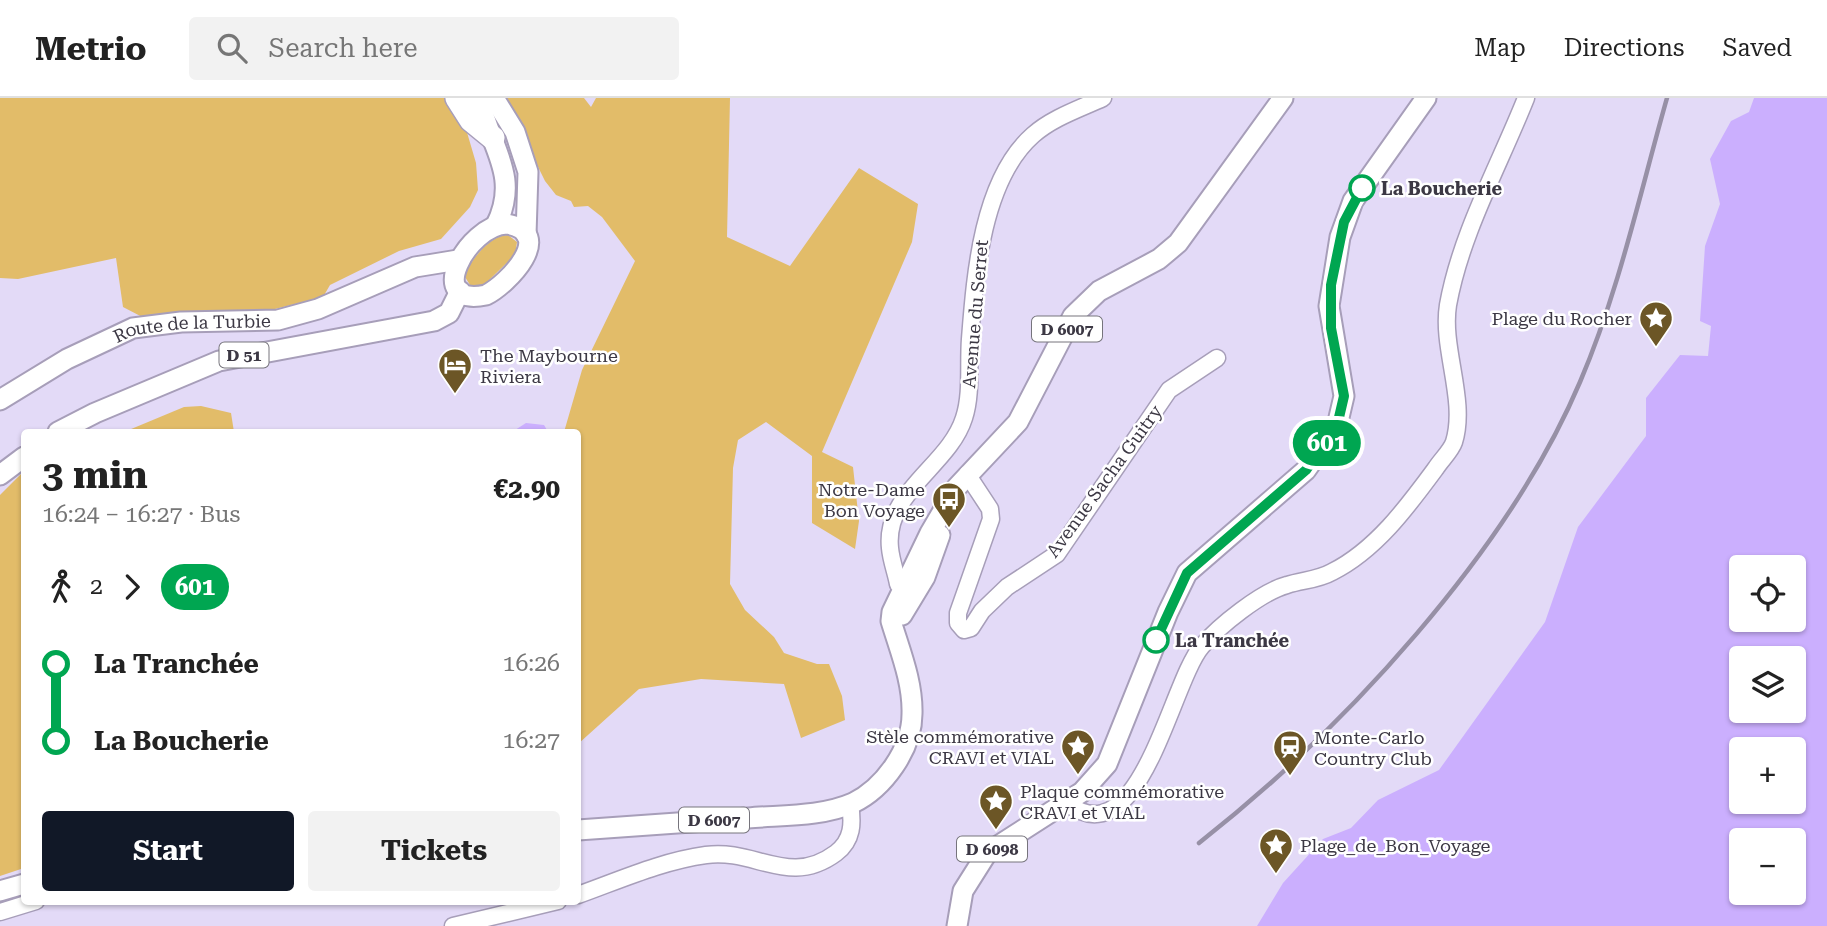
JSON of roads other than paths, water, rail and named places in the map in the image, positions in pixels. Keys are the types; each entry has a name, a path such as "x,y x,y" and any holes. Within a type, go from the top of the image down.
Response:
{"highway":[{"path":"457,98 471,120 493,138"}],"main road":[{"name":"D 6007","path":"581,830 811,813 850,804 879,785 895,765 913,716 910,684 895,636 912,584 943,514 967,474 1018,422 1073,316 1099,291 1159,259 1178,243 1283,98"},
{"name":"D 6098","path":"957,926 963,891 987,853 1002,841 1067,803 1099,776 1115,749 1151,652 1187,573 1306,470 1337,426 1344,396 1329,306 1342,229 1353,201 1426,98"},
{"path":"457,286 454,267 458,260 496,226 505,205 506,187 500,153 481,102"},
{"path":"480,296 491,293 522,262 529,246 526,235 530,181 522,153 481,102"},
{"path":"496,226 513,225 526,235"},
{"name":"Route de la Turbie","path":"0,400 67,359 133,328 181,322 278,320 318,309 395,278 415,267 458,260"},
{"name":"Route de la Turbie","path":"395,278 434,274 480,296"},
{"name":"D 51","path":"64,429 95,413 219,361 401,329 442,318 449,313 457,286"},
{"name":"D 51","path":"401,329 417,331 445,324 457,318 480,296"},
{"path":"0,475 21,459"},
{"path":"0,891 21,885"}],"street":[{"name":"Avenue du Serret","path":"912,584 893,561 890,530 898,506 954,440 965,417 970,338 983,230 1007,170 1032,136 1049,123 1103,98"},
{"path":"1067,803 1079,813 1108,811 1121,805 1142,776 1199,648 1220,627 1285,585 1305,582 1333,572 1367,549 1414,498 1453,444 1454,377 1447,308 1481,202 1526,98"},
{"name":"Avenue Sacha Guitry","path":"967,474 990,509 991,519 958,613 958,623 964,630 971,628 982,611 1007,587 1057,554 1169,390 1217,358"},
{"path":"581,894 670,863 710,854 803,869 826,860 840,849 850,835 850,804"},
{"path":"0,912 23,905"},
{"path":"453,926 541,905"}],"railway":[{"path":"1199,843 1254,798 1364,692 1466,573 1510,510 1549,446 1594,348 1618,277 1667,98"}],"place":[{"name":"La Boucherie","path":"1362,188"},
{"name":"Plage du Rocher","path":"1656,348"},
{"name":"The Maybourne Riviera","path":"455,395"},
{"name":"Notre-Dame Bon Voyage","path":"949,529"},
{"name":"La Tranchée","path":"1156,640"},
{"name":"Stèle commémorative CRAVI et VIAL","path":"1078,776"},
{"name":"Monte-Carlo Country Club","path":"1290,777"},
{"name":"Plaque commémorative CRAVI et VIAL","path":"996,831"},
{"name":"Plage_de_Bon_Voyage","path":"1276,875"}]}
